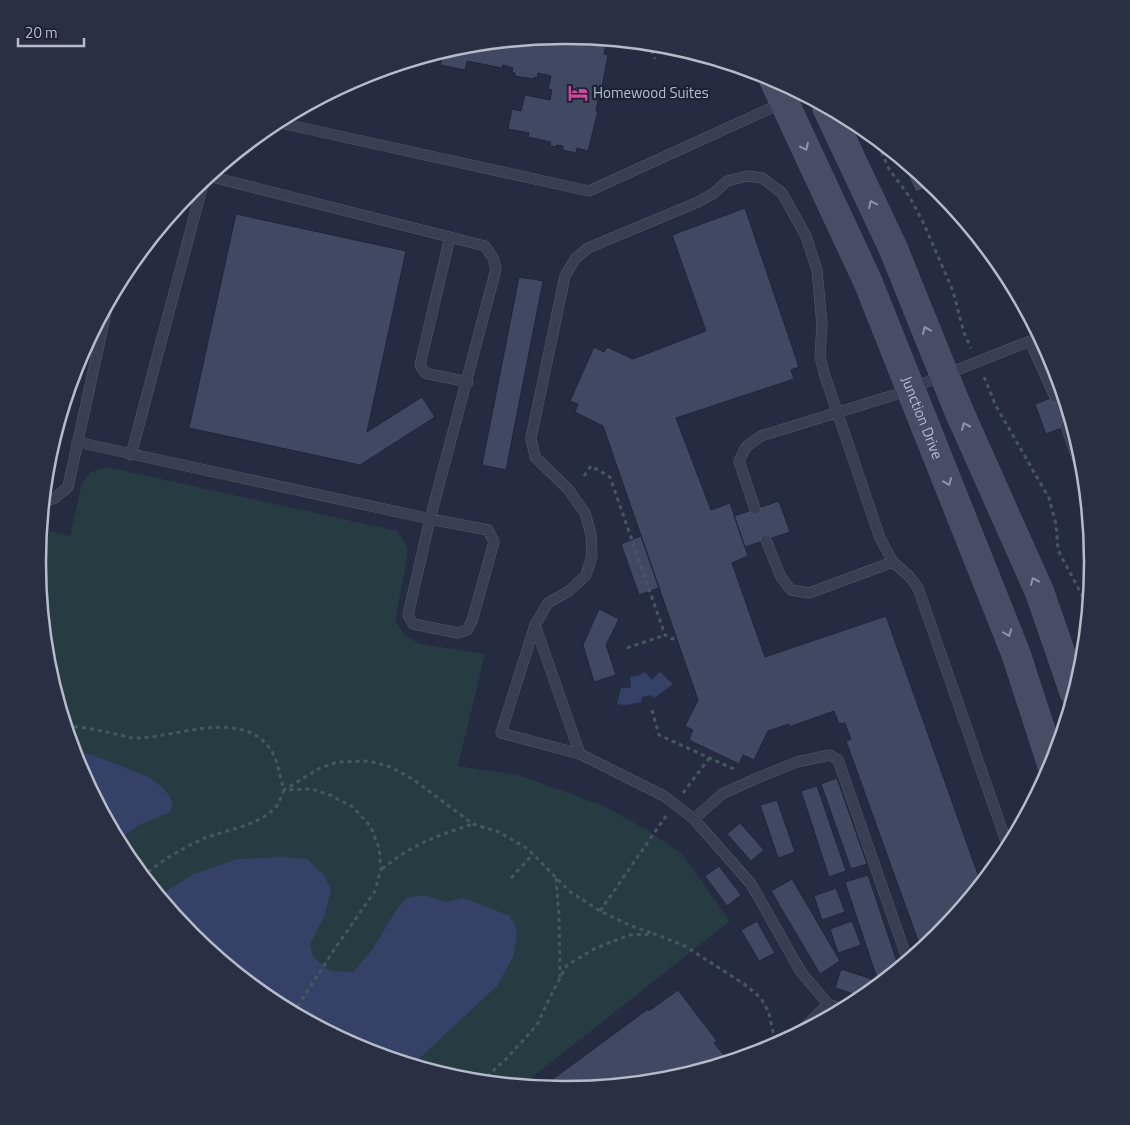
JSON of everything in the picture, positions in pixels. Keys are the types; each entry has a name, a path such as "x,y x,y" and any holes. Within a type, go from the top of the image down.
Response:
{"street":[{"name":"Junction Drive","path":"793,98 1016,654 1048,751"},
{"path":"831,118 892,248 944,375 1040,593 1070,680"}],"lane":[{"path":"287,125 590,191 793,98"},
{"path":"834,1006 828,1004 801,972 751,884 694,819 664,796 580,754 501,733 535,625 548,603 569,591 586,574 592,556 591,534 585,513 568,489 535,457 531,438 565,276 575,259 588,248 698,202 714,193 727,182 746,176 762,178 782,193 806,236 818,270 822,317 820,356 824,373 880,538 893,562 909,576 918,588 1005,837"},
{"path":"77,442 430,519 488,530 494,542 472,621 467,630 458,633 412,624 408,615 430,519 468,382 496,269 493,258 485,246 217,178"},
{"path":"132,455 200,194"},
{"path":"450,237 420,365 425,372 468,382"},
{"path":"50,500 68,486 102,329"},
{"path":"756,509 740,462 746,447 761,436 838,413 910,388 1030,341 1055,397"},
{"path":"766,540 782,577 791,590 809,592 893,562"},
{"path":"535,625 580,754"},
{"path":"694,819 722,794 755,779 797,762 830,756 838,760 906,954"},
{"path":"816,1016 828,1004"}],"path":[{"path":"652,51 655,59"},
{"path":"584,476 591,466 610,477 665,634 672,639 676,637"},
{"path":"627,648 665,634"},
{"path":"652,710 659,735 755,779"},
{"path":"73,727 99,730 133,738 153,738 198,729 223,728 245,731 260,737 272,751 284,790"},
{"path":"600,911 710,757"},
{"path":"148,871 157,864 204,839 252,822 268,814 278,805 284,790 320,768 338,762 368,761 391,767 414,780 473,824 499,832 528,849 569,891 600,911 629,926 685,946 744,984 761,998 770,1013 775,1037"},
{"path":"284,790 312,789 330,795 353,807 371,827 379,848 381,869 375,891 297,1007"},
{"path":"381,869 399,855 420,843 473,824"},
{"path":"511,878 533,854"},
{"path":"556,878 560,978"},
{"path":"488,1075 537,1025 567,966 594,949 629,935 655,934"}],"shaded area":[{"path":"107,467 397,531 407,546 407,559 395,620 405,636 420,644 485,654 458,766 518,775 604,806 647,830 682,854 730,921 529,1080 497,1077 464,1071 398,1054 336,1028 277,994 223,953 175,905 153,878 116,822 100,792 74,729 56,664 51,630 47,596 47,530 70,536 82,483 91,472"}],"water":[{"path":"645,672 652,680 660,672 673,684 654,698 652,695 642,697 641,702 627,705 617,704 621,688 631,688 630,677 638,676"},
{"path":"83,753 149,777 166,791 173,803 170,812 139,825 124,835 100,792"},
{"path":"281,857 307,859 323,874 331,890 325,914 310,944 313,957 330,971 353,972 372,950 397,909 407,898 424,895 446,902 464,898 510,916 517,931 514,955 497,986 417,1060 398,1054 336,1028 277,994 223,953 165,892 194,874 237,859"}],"building":[{"name":"Homewood Suites","path":"565,44 606,46 604,54 608,55 602,87 604,88 602,101 598,100 596,111 598,111 588,151 577,148 576,153 563,150 563,146 550,146 551,142 528,137 529,133 508,129 512,109 521,111 525,95 550,100 552,90 548,89 551,76 538,73 537,78 534,77 533,79 515,76 515,73 512,72 513,68 503,65 502,68 467,61 465,70 440,65 442,59 497,48"},
{"path":"906,171 924,188 916,192"},
{"path":"745,208 799,367 791,370 794,379 676,418 711,510 730,503 748,556 732,563 765,657 886,616 978,876 955,905 918,942 846,741 851,739 845,723 839,724 834,711 789,727 789,724 768,731 754,760 743,755 739,764 689,740 693,730 685,726 698,700 603,426 575,412 578,404 570,401 594,347 604,352 607,347 633,359 706,331 672,235"},
{"path":"236,214 406,251 367,432 422,397 435,417 360,465 189,428"},
{"path":"519,277 543,281 506,470 482,465"},
{"path":"1056,396 1066,426 1046,434 1035,404"},
{"path":"779,501 790,532 745,547 734,516"},
{"path":"641,536 659,588 639,595 621,544"},
{"path":"599,609 619,619 606,645 616,675 594,682 583,645"},
{"path":"837,778 867,864 851,869 821,784"},
{"path":"817,786 846,871 829,877 801,791"},
{"path":"777,800 795,852 778,858 760,805"},
{"path":"740,823 764,850 751,861 727,834"},
{"path":"719,866 741,895 727,906 705,876"},
{"path":"868,875 897,961 877,977 845,882"},
{"path":"792,879 840,961 820,974 771,891"},
{"path":"836,888 845,912 822,920 814,896"},
{"path":"757,921 775,953 759,961 741,930"},
{"path":"852,921 861,945 838,953 830,929"},
{"path":"841,969 873,979 853,994 835,988"},
{"path":"678,990 717,1041 714,1043 724,1055 699,1064 633,1077 599,1080 551,1081 648,1009 649,1011"}],"place":[{"name":"Homewood Suites","path":"578,93"}]}
